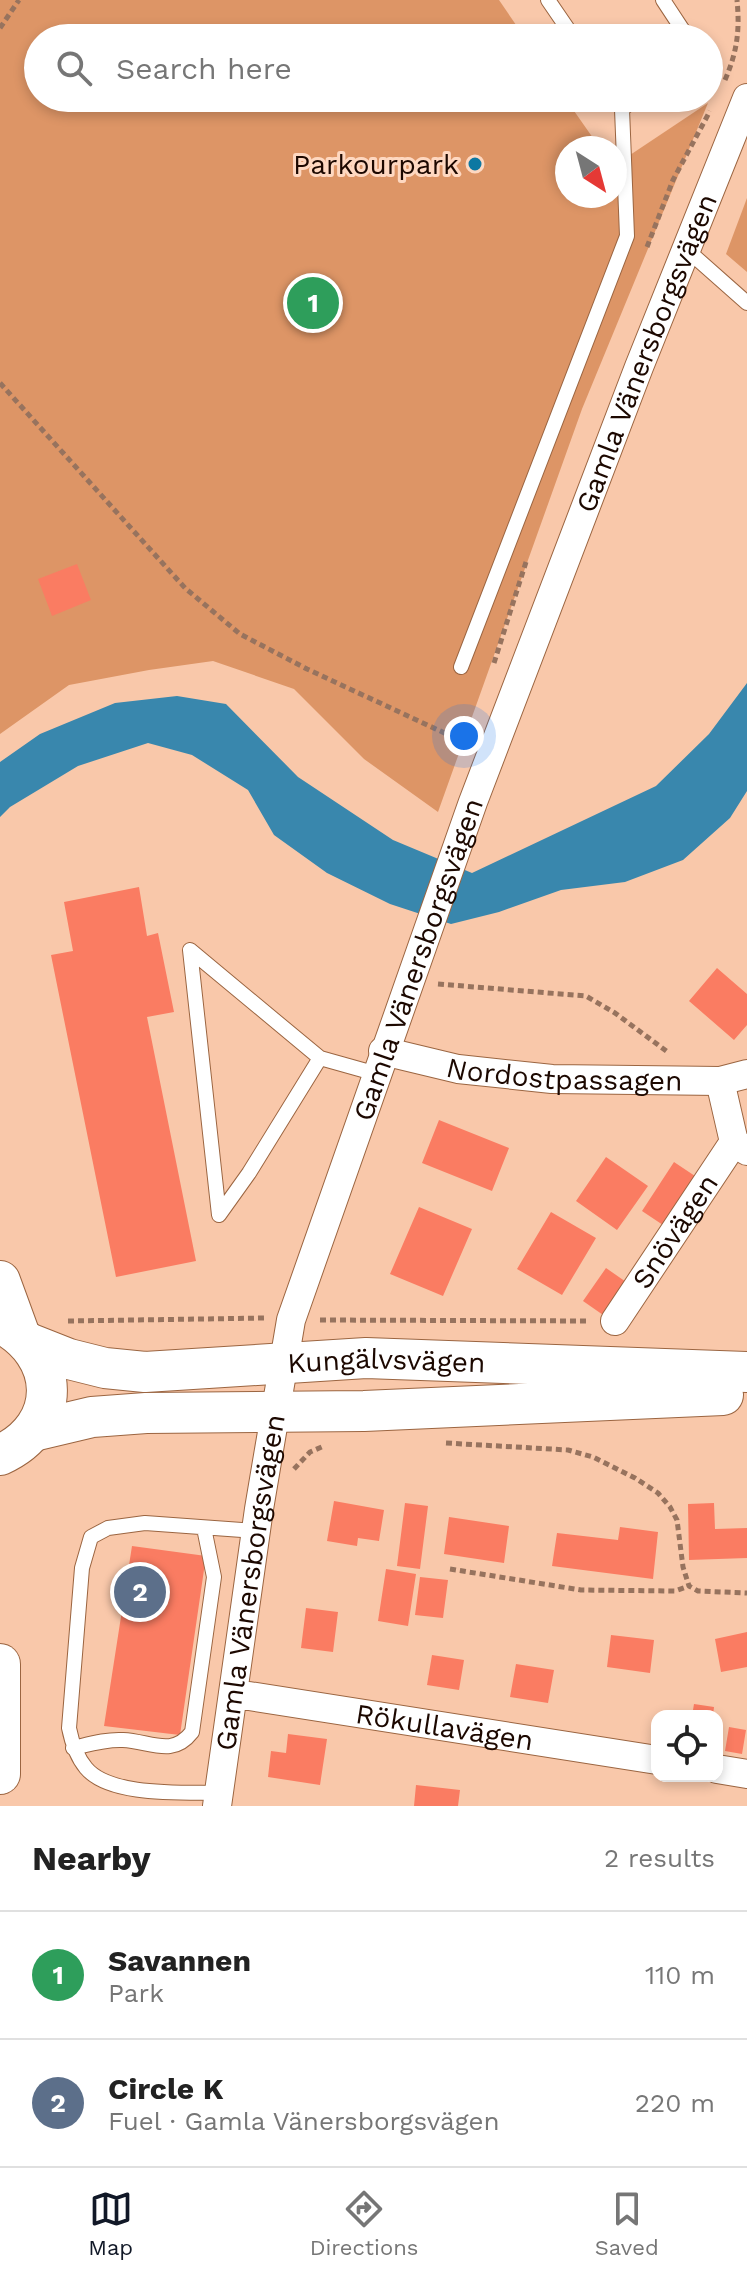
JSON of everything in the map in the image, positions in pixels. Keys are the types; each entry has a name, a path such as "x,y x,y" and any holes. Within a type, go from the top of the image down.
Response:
{"main road":[{"path":"0,1281 17,1333 41,1360 47,1396 42,1415 15,1445 0,1489"},
{"name":"Kungälvsvägen","path":"17,1333 69,1359 105,1368 145,1372 366,1358 747,1372"},
{"name":"Kungälvsvägen","path":"15,1445 92,1417 146,1413 276,1413 747,1394"},
{"path":"0,1664 0,1774"}],"street":[{"name":"Gamla Vänersborgsvägen","path":"218,1800 256,1531 291,1320 408,983 424,947 458,842 686,249 734,94"},
{"name":"Nordostpassagen","path":"380,1062 552,1079 724,1078"},
{"name":"Snövägen","path":"615,1321 740,1146 724,1078"},
{"name":"Rökullavägen","path":"233,1696 651,1759"},
{"path":"723,1770 747,1774"}],"lane":[{"path":"548,0 564,24"},
{"path":"663,0 679,24"},
{"path":"461,667 627,236 619,112"},
{"path":"686,249 747,303"},
{"path":"320,1058 249,1173 219,1215 190,950 320,1058 380,1062"},
{"path":"218,1800 145,1791 110,1783 88,1770 73,1748 69,1728 82,1568 91,1537 108,1528 145,1523 256,1531"},
{"path":"73,1748 104,1740 171,1747 184,1742 192,1732 214,1577 204,1528"}],"path":[{"path":"0,28 19,0"},
{"path":"734,94 739,37 737,0"},
{"path":"737,53 747,55"},
{"path":"645,253 673,180 709,112"},
{"path":"0,383 185,588 240,634 307,669 466,743 463,755"},
{"path":"492,669 528,555"},
{"path":"408,983 484,986 586,996 724,1078"},
{"path":"441,1443 568,1450 593,1457 635,1478 658,1493 670,1507 677,1520 683,1567 689,1586 698,1591 747,1593"},
{"path":"289,1478 310,1452 338,1444"},
{"path":"450,1569 581,1590 675,1591 689,1586"}],"shaded area":[{"path":"0,0 499,0 515,24 24,24 24,112 575,112 592,136 555,136 555,208 627,208 627,157 694,112 704,112 582,409 438,812 364,759 294,689 213,661 69,685 0,734"},
{"path":"747,198 747,272 726,254"}],"water":[{"path":"747,683 747,791 730,818 683,860 625,882 561,890 499,912 451,924 390,904 327,873 274,835 248,790 192,755 148,743 78,766 10,807 0,817 0,762 40,734 115,703 177,696 226,704 298,777 393,840 472,873 656,786 709,734"}],"building":[{"path":"77,564 91,600 52,616 38,579"},
{"path":"139,887 147,936 158,933 174,1012 147,1017 196,1261 116,1277 51,955 73,951 64,902"},
{"path":"717,968 747,994 747,1025 734,1040 689,1001"},
{"path":"439,1120 509,1148 492,1191 422,1163"},
{"path":"606,1157 648,1186 617,1230 576,1201"},
{"path":"674,1162 695,1176 663,1225 642,1211"},
{"path":"419,1207 472,1229 443,1296 390,1274"},
{"path":"551,1212 596,1238 562,1295 517,1269"},
{"path":"606,1268 629,1284 606,1317 583,1301"},
{"path":"334,1501 384,1510 379,1541 358,1538 357,1546 327,1541"},
{"path":"405,1503 428,1506 420,1569 397,1566"},
{"path":"714,1503 715,1529 747,1528 747,1558 689,1560 688,1504"},
{"path":"449,1517 509,1526 504,1563 444,1554"},
{"path":"620,1527 658,1532 653,1579 552,1566 557,1533 618,1540"},
{"path":"132,1546 206,1556 180,1735 104,1726"},
{"path":"386,1569 416,1574 408,1626 378,1621"},
{"path":"420,1577 448,1580 443,1618 415,1615"},
{"path":"306,1608 338,1612 333,1652 301,1648"},
{"path":"747,1632 747,1667 721,1672 715,1639"},
{"path":"611,1635 654,1640 650,1673 607,1667"},
{"path":"432,1655 464,1660 459,1690 427,1685"},
{"path":"516,1664 554,1670 548,1703 510,1697"},
{"path":"694,1704 714,1707 714,1710 693,1710"},
{"path":"729,1727 746,1730 742,1754 725,1751"},
{"path":"288,1734 327,1739 320,1785 268,1777 271,1751 286,1753"},
{"path":"416,1785 460,1790 458,1806 414,1806"}],"place":[{"name":"Parkourpark","path":"475,164"},
{"name":"Savannen","path":"313,303"},
{"name":"Circle K","path":"140,1592"}]}
